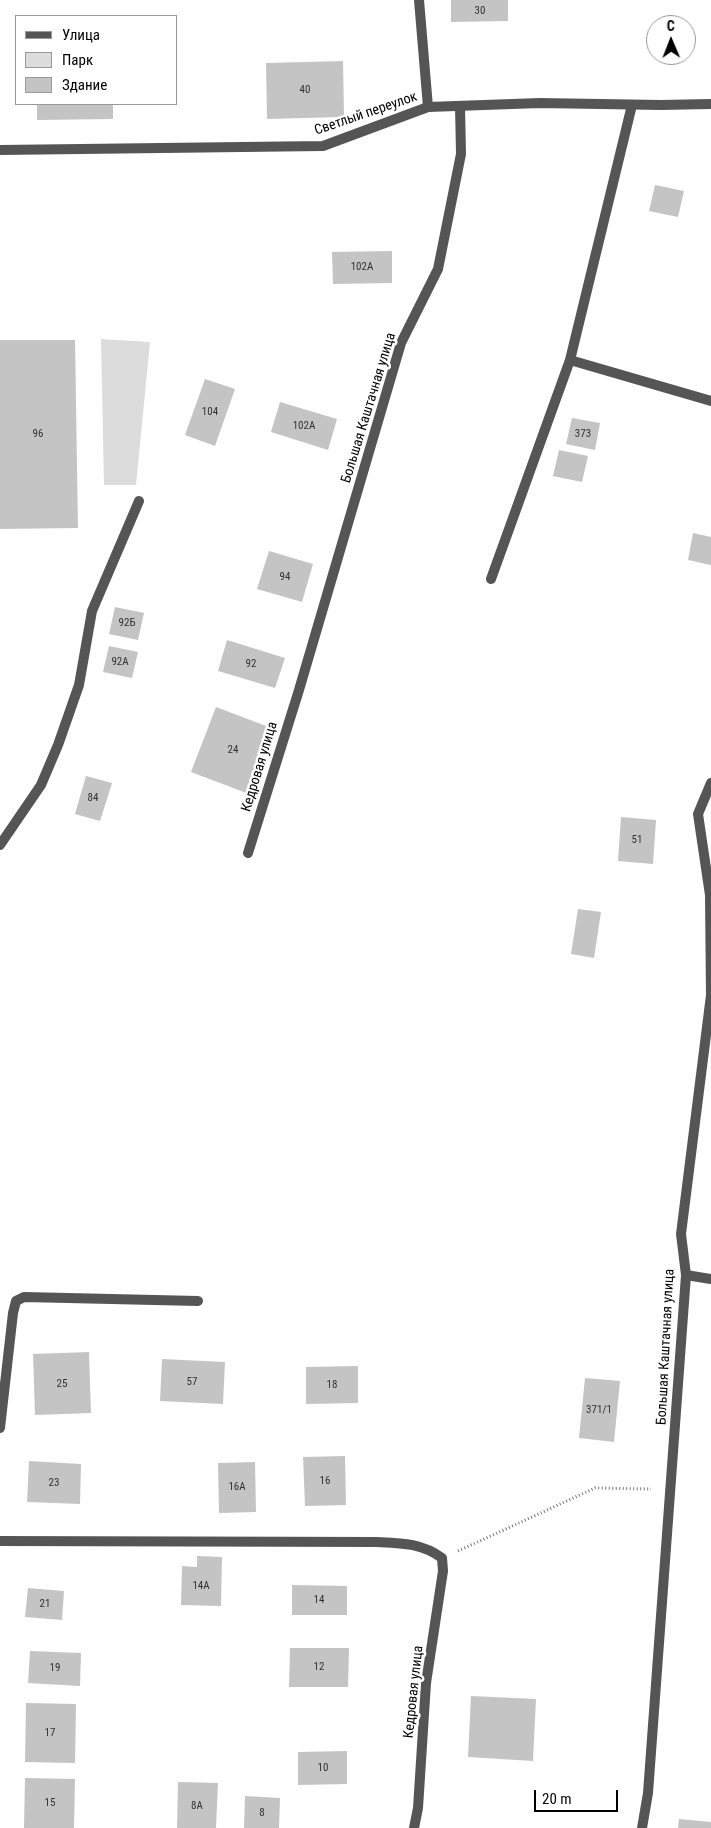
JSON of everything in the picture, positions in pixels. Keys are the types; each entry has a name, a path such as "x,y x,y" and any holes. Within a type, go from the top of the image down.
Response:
{"street":[{"path":"419,0 428,107"},
{"name":"Светлый переулок","path":"0,150 322,146 428,107 540,103 711,104"},
{"path":"491,579 570,360 632,105"},
{"name":"Большая Каштачная улица","path":"299,690 401,343 438,269 461,154 460,106"},
{"path":"570,360 711,401"},
{"path":"0,845 41,785 58,745 80,685 92,611 138,501"},
{"name":"Кедровая улица","path":"248,853 299,690"},
{"name":"Большая Каштачная улица","path":"642,1828 648,1793 686,1275 680,1234 711,995 710,895 698,814 711,783"},
{"path":"686,1275 711,1279"},
{"path":"0,1428 16,1301 24,1297 198,1301"},
{"path":"0,1541 377,1542 407,1544 430,1550 442,1558"},
{"name":"Кедровая улица","path":"414,1828 418,1808 426,1683 443,1571 442,1558"}],"path":[{"path":"442,1558 595,1488 671,1490"}],"green space":[{"path":"101,339 150,342 136,485 104,485"}],"building":[{"path":"451,0 508,0 508,21 451,22"},
{"path":"343,61 344,117 267,119 266,63"},
{"path":"37,105 113,105 113,119 37,120"},
{"path":"655,185 684,191 678,217 649,211"},
{"path":"392,251 392,283 333,284 332,252"},
{"path":"0,340 75,340 78,528 0,529"},
{"path":"205,379 235,389 215,446 185,435"},
{"path":"280,402 337,419 328,450 271,432"},
{"path":"572,418 600,423 595,450 566,444"},
{"path":"559,450 588,456 582,482 553,476"},
{"path":"693,533 711,537 711,565 688,560"},
{"path":"269,551 313,564 302,602 257,589"},
{"path":"115,607 144,613 138,640 109,634"},
{"path":"227,640 285,658 275,688 218,671"},
{"path":"109,646 138,652 132,678 103,672"},
{"path":"216,707 274,729 249,794 191,772"},
{"path":"86,776 112,783 100,821 75,814"},
{"path":"621,817 656,820 653,864 618,861"},
{"path":"578,909 601,912 594,958 571,954"},
{"path":"89,1352 91,1413 35,1415 33,1354"},
{"path":"162,1359 225,1362 223,1404 160,1401"},
{"path":"358,1366 358,1403 306,1404 306,1367"},
{"path":"585,1378 620,1381 614,1442 579,1438"},
{"path":"345,1456 346,1505 305,1506 303,1457"},
{"path":"29,1461 81,1464 80,1504 27,1502"},
{"path":"255,1462 256,1512 219,1513 218,1463"},
{"path":"197,1556 222,1557 221,1606 181,1605 182,1566 197,1567"},
{"path":"292,1585 347,1586 347,1615 292,1615"},
{"path":"28,1588 64,1591 62,1620 25,1617"},
{"path":"290,1648 349,1648 348,1687 289,1687"},
{"path":"30,1651 81,1653 80,1686 28,1683"},
{"path":"471,1696 536,1699 533,1761 468,1757"},
{"path":"26,1703 76,1704 75,1763 25,1762"},
{"path":"347,1751 347,1784 298,1785 298,1752"},
{"path":"25,1778 75,1779 74,1828 24,1828"},
{"path":"178,1782 218,1783 216,1828 177,1828"},
{"path":"245,1796 280,1798 279,1828 244,1828"},
{"path":"679,1819 711,1822 711,1828 678,1828"}]}
